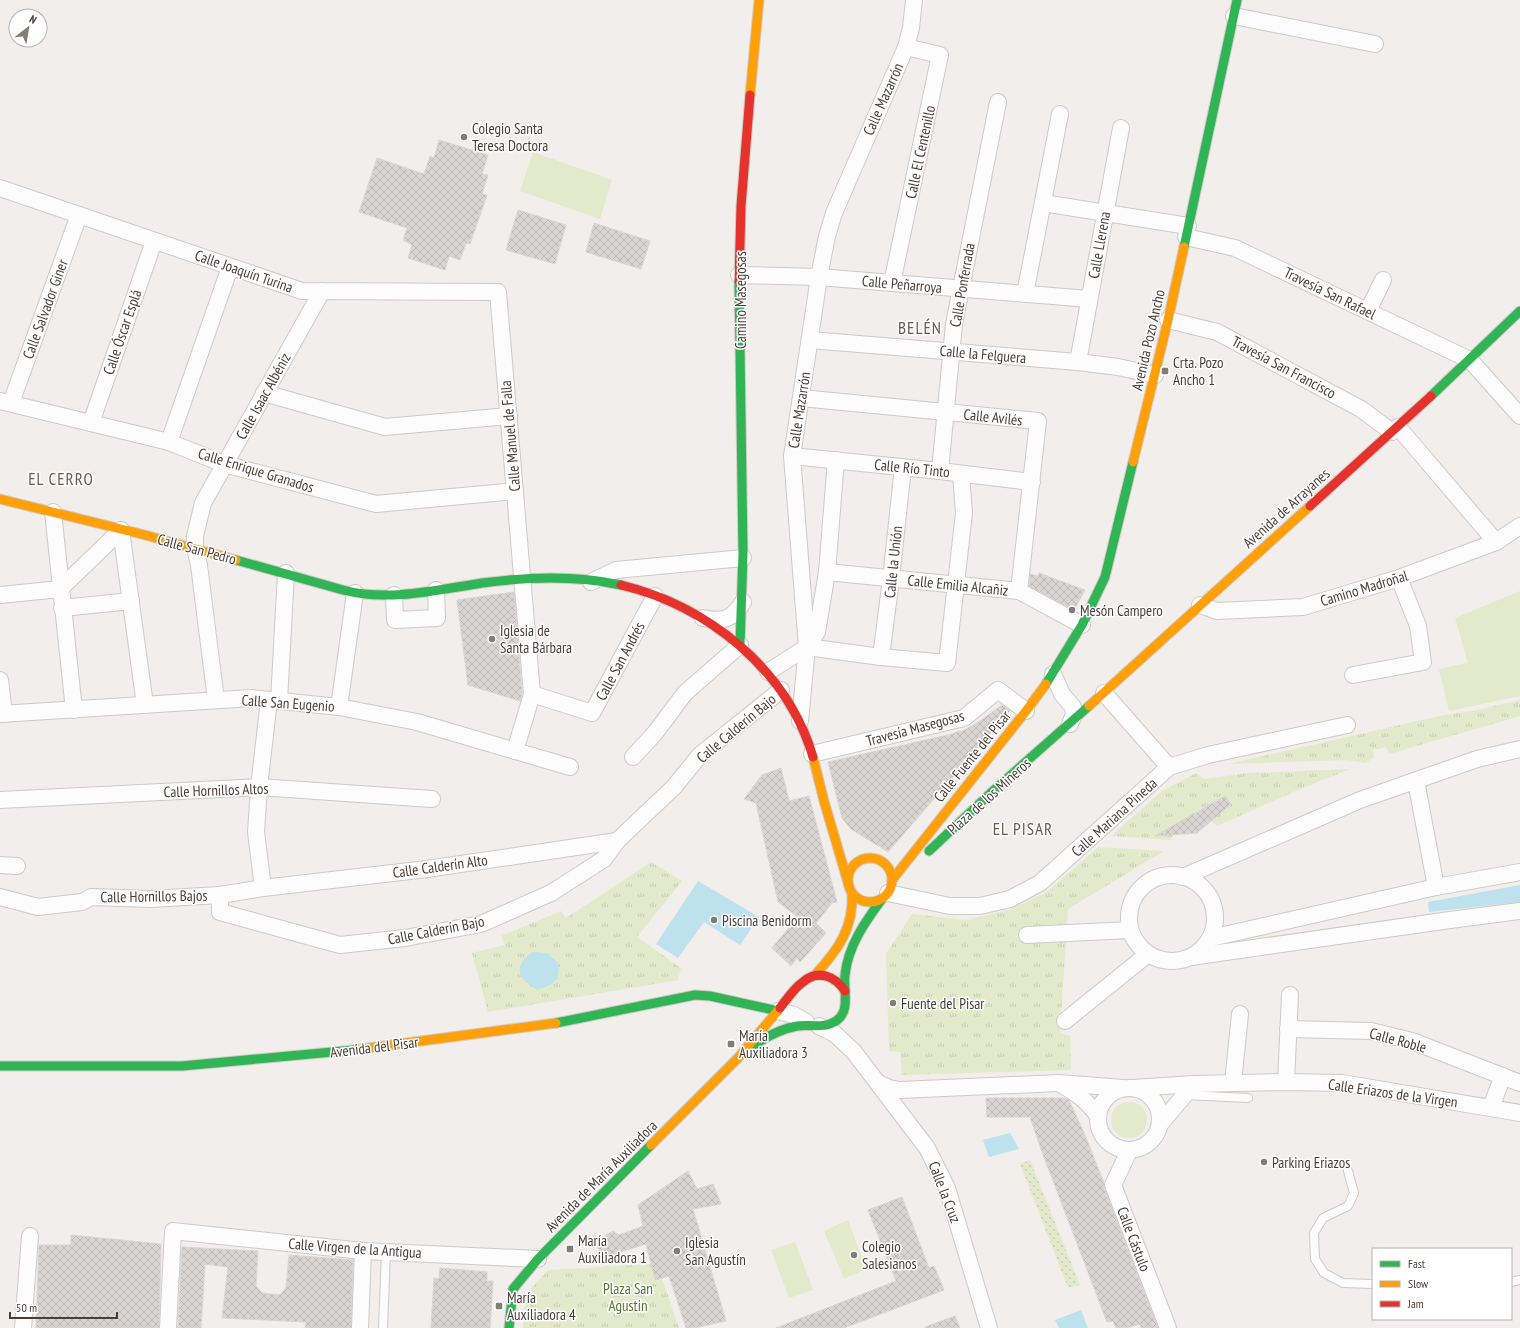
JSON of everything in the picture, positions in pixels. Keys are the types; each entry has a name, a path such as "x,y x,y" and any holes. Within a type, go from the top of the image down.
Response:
{"street":[{"name":"Camino Masegosas","path":"740,645 744,558 739,275 740,217 759,0"},
{"name":"Calle Mazarrón","path":"800,721 807,647 792,456 819,277 827,236 834,213 906,47 912,28 914,0"},
{"name":"Avenida Pozo Ancho","path":"1053,674 1082,625 1105,577 1168,320 1237,0"},
{"path":"1234,16 1376,44"},
{"name":"Calle El Centenillo","path":"892,283 940,55 906,47"},
{"name":"Calle Ponferrada","path":"940,471 954,324 998,102"},
{"path":"1025,294 1060,114"},
{"name":"Calle Llerena","path":"1078,362 1121,128"},
{"name":"Calle Joaquín Turina","path":"0,188 302,291 498,292"},
{"name":"Travesía San Rafael","path":"1043,203 1105,213 1187,232 1235,248 1470,360"},
{"name":"Calle Salvador Giner","path":"5,402 79,215"},
{"name":"Calle Óscar Esplá","path":"91,423 154,240"},
{"path":"169,442 230,267"},
{"name":"Calle Peñarroya","path":"739,275 819,277 1089,299"},
{"path":"1368,311 1383,280"},
{"name":"Calle Isaac Albéniz","path":"195,548 203,503 322,291"},
{"name":"Calle Manuel de Falla","path":"498,292 532,694"},
{"name":"Avenida de Arrayanes","path":"1070,724 1394,430 1470,360 1520,311"},
{"name":"Travesía San Francisco","path":"1168,320 1217,332 1361,408 1394,430 1496,542"},
{"name":"Calle la Felguera","path":"810,340 1078,362 1118,367 1154,374"},
{"path":"1470,360 1520,416"},
{"path":"264,393 385,426 508,416"},
{"name":"Calle Avilés","path":"801,398 1038,421 1019,591"},
{"name":"Calle Enrique Granados","path":"5,402 169,442 224,464 376,504 515,491"},
{"name":"Calle Río Tinto","path":"792,456 1032,482"},
{"path":"768,672 807,647 817,632 827,572 836,460"},
{"name":"Calle la Unión","path":"881,657 903,467"},
{"path":"807,647 881,657 947,663 964,513 961,474"},
{"name":"Calle San Pedro","path":"0,498 195,548 355,593 394,595 523,580 573,579 621,586 655,596 688,610 740,645 768,672 800,721 812,754 830,824 850,890"},
{"path":"52,512 74,710"},
{"name":"Camino Madroñal","path":"1200,605 1217,611 1303,607 1398,578 1496,542 1520,526"},
{"path":"0,595 60,589 121,530"},
{"path":"121,530 145,705"},
{"path":"195,548 199,565 216,700"},
{"path":"591,582 616,570 744,558"},
{"name":"Calle Emilia Alcañiz","path":"827,572 956,586 1019,591 1082,625"},
{"path":"263,888 256,832 259,787 274,700 286,574"},
{"path":"1353,675 1423,662 1418,626 1398,578"},
{"path":"394,595 395,620 437,618 436,590"},
{"path":"339,707 355,593"},
{"name":"Calle San Andrés","path":"532,694 592,713 655,596"},
{"path":"62,608 131,601"},
{"path":"700,617 723,620 736,612 743,602"},
{"path":"633,757 655,733 685,693 740,645"},
{"path":"1053,674 1059,689 1074,711 1070,724"},
{"name":"Calle Fuente del Pisar","path":"888,890 912,855 1030,706 1053,674"},
{"path":"0,680 2,714"},
{"name":"Calle Calderín Bajo","path":"220,895 220,912 340,945 405,938 481,924 551,893 604,859 617,841 674,787 700,755 781,690"},
{"name":"Travesía Masegosas","path":"812,754 964,718 998,690 1030,706"},
{"path":"1104,693 1169,767"},
{"path":"515,751 532,694"},
{"path":"1030,706 1055,696 1068,702"},
{"name":"Calle San Eugenio","path":"2,714 252,698 274,700 339,707 417,722 570,767"},
{"name":"Plaza de los Mineros","path":"888,890 994,790 1070,724"},
{"name":"Calle Mariana Pineda","path":"888,890 950,906 980,906 1010,900 1040,883 1169,767 1208,755 1347,725"},
{"path":"1183,877 1360,800 1477,759 1520,749"},
{"path":"1416,781 1436,887"},
{"name":"Calle Hornillos Altos","path":"0,800 259,787 432,799"},
{"path":"830,824 846,839"},
{"name":"Calle Calderín Alto","path":"263,888 427,869 617,841"},
{"path":"858,850 869,858 877,860 892,861 912,855"},
{"path":"869,858 860,861 852,868 848,877 850,890 856,898 866,902 876,902 888,890"},
{"path":"844,1012 846,1005 845,973 852,949 865,924 888,890 892,861"},
{"path":"0,865 17,866"},
{"path":"1210,938 1436,887 1520,872"},
{"path":"1191,957 1202,949 1210,938 1215,926 1215,913 1211,901 1204,890 1195,882 1183,877 1170,875 1157,878 1146,884 1137,893 1131,904 1129,917 1130,930 1134,939 1148,954 1161,960 1176,961 1191,957 1520,911"},
{"name":"Calle Hornillos Bajos","path":"0,897 38,907 82,902 91,897 151,899 220,895 263,888"},
{"name":"Avenida de María Auxiliadora","path":"509,1328 513,1288 538,1259 738,1058 797,989 807,978 815,975 834,952 847,928 853,912 850,890"},
{"path":"1027,935 1130,930"},
{"path":"1065,1021 1148,954"},
{"path":"815,975 822,974 833,978 842,985 845,992"},
{"path":"797,989 794,999 796,1008 800,1016 813,1024"},
{"name":"Avenida del Pisar","path":"744,1004 773,1001 797,989"},
{"path":"1286,1082 1290,995"},
{"name":"Avenida del Pisar","path":"0,1066 155,1067 217,1063 344,1051 557,1023 684,996 703,996 729,1000 796,1016 813,1024"},
{"name":"Avenida del Pisar","path":"744,1004 761,1016 764,1023 763,1029"},
{"name":"Avenida de María Auxiliadora","path":"738,1058 757,1043 774,1034 798,1026 834,1023 844,1012"},
{"name":"Calle la Cruz","path":"844,1012 848,1035 854,1052"},
{"path":"1233,1083 1240,1014"},
{"name":"Calle la Cruz","path":"813,1024 835,1034 854,1052 927,1148 947,1188 989,1328"},
{"name":"Calle Roble","path":"1288,1029 1371,1031 1412,1041 1520,1083"},
{"path":"1491,1107 1503,1076"},
{"name":"Calle Eriazos de la Virgen","path":"878,1083 889,1088 900,1090 1059,1083 1128,1088 1189,1090 1233,1083 1342,1083 1520,1113"},
{"path":"1059,1083 1087,1102 1098,1116"},
{"path":"1161,1123 1157,1104 1151,1096 1143,1090 1128,1088 1113,1092 1106,1098 1100,1106 1098,1116 1098,1126 1102,1136 1110,1144 1119,1149 1129,1151 1138,1149 1147,1146 1154,1140 1161,1123 1189,1090"},
{"name":"Calle Cástulo","path":"1129,1151 1113,1185 1168,1328"},
{"name":"Calle Virgen de la Antigua","path":"168,1328 173,1231 363,1251 538,1259"},
{"path":"23,1328 30,1236"},
{"path":"360,1328 363,1251"}],"lane":[{"path":"1189,1090 1248,1098"},
{"path":"1348,1171 1354,1193 1348,1206 1323,1218 1314,1233 1315,1259 1324,1273 1343,1282 1372,1284"},
{"path":"383,1328 386,1252"}],"green space":[{"path":"533,152 612,180 600,219 520,191"},
{"path":"1520,591 1520,696 1449,711 1439,669 1468,663 1455,618"},
{"path":"1520,700 1520,716 1389,754 1386,747 1373,750 1374,758 1365,763 1347,760 1228,764 1444,715 1472,711"},
{"path":"1350,769 1217,826 1211,821 1231,804 1225,796 1169,828 1173,835 1171,840 1111,836 1162,791 1196,773 1204,779 1248,773"},
{"path":"1098,847 1164,851 1068,909 1060,1033 1070,1036 1071,1070 902,1075 900,1052 889,1051 886,954 912,914 966,920 1009,910 1048,891"},
{"path":"651,862 682,881 637,937 681,968 678,980 488,1012 472,953 505,945 501,936 561,911 566,918"},
{"path":"1133,1102 1142,1107 1146,1113 1146,1127 1142,1133 1133,1138 1125,1138 1116,1133 1112,1127 1111,1116 1116,1107 1122,1103"},
{"path":"1030,1160 1080,1285 1068,1288 1020,1164"},
{"path":"848,1220 866,1269 844,1279 824,1231"},
{"path":"795,1242 813,1290 789,1298 771,1250"},
{"name":"Plaza San Agustin","path":"652,1264 655,1280 662,1278 679,1328 523,1328 526,1294 548,1270"}],"water":[{"name":"Piscina Benidorm","path":"698,881 759,917 740,945 704,922 678,958 656,944"},
{"path":"1520,885 1520,902 1429,912 1428,902"},
{"path":"533,952 548,955 559,965 558,978 550,985 537,990 525,981 520,972 522,962"},
{"path":"1010,1133 1019,1149 989,1157 983,1140"},
{"path":"1081,1310 1088,1328 1059,1328 1055,1320"}],"building":[{"path":"439,140 488,155 482,174 488,175 482,194 487,195 470,244 466,243 460,260 449,256 445,270 408,258 412,245 403,240 407,228 359,212 377,158 424,174 430,156 434,158"},
{"path":"518,210 566,225 555,264 506,250"},
{"path":"594,223 650,241 641,269 586,252"},
{"path":"1039,573 1085,590 1074,610 1029,586 1030,574 1038,576"},
{"name":"Iglesia de Santa Bárbara","path":"514,592 522,693 520,701 468,685 457,600"},
{"path":"1002,705 1010,711 888,852 851,829 842,818 828,762 952,734 959,731 961,732 977,723"},
{"path":"781,768 789,801 809,796 837,902 832,903 816,923 826,933 800,962 797,958 791,966 772,948 798,917 778,902 756,803 744,799 762,775"},
{"path":"1225,796 1231,804 1197,833 1155,836"},
{"path":"986,1098 1065,1098 1069,1100 1104,1183 1104,1188 1158,1328 1141,1328 1140,1324 1127,1328 1116,1328 1113,1321 1107,1322 1030,1117 987,1117"},
{"name":"Iglesia San Agustín","path":"688,1171 697,1189 713,1184 721,1204 693,1209 726,1321 694,1328 686,1328 669,1276 655,1280 646,1244 604,1257 594,1242 613,1231 619,1235 643,1226 638,1205"},
{"path":"902,1197 929,1268 934,1266 944,1290 844,1328 776,1328 896,1281 868,1210"},
{"path":"71,1235 161,1244 159,1328 36,1328 39,1245 71,1245"},
{"path":"182,1247 258,1251 256,1286 262,1293 280,1295 286,1288 289,1255 353,1260 351,1328 305,1328 306,1322 222,1318 228,1267 205,1264 201,1328 178,1328"},
{"path":"440,1268 487,1272 487,1281 493,1281 490,1328 431,1328 434,1278 439,1279"},
{"path":"955,1316 960,1328 925,1328 925,1327"}],"traffic: fast":[{"path":"1184,247 1237,0"},
{"path":"739,281 743,553 740,645"},
{"path":"1431,396 1520,311"},
{"path":"1046,684 1082,625 1105,577 1133,462"},
{"path":"236,560 343,590 377,595 412,594 482,583 534,578 569,578 621,585"},
{"path":"929,851 994,790 1089,706"},
{"path":"755,1045 786,1029 797,1026 827,1025 841,1017 845,1006 845,975 850,954 858,935 869,916 882,899"},
{"path":"556,1023 695,995 710,996 778,1011"},
{"path":"0,1066 182,1066 354,1050"},
{"path":"509,1328 513,1289 538,1259 651,1145"}],"traffic: slow":[{"path":"750,95 759,0"},
{"path":"1133,462 1168,320 1184,247"},
{"path":"0,499 145,535 236,560"},
{"path":"1089,706 1310,506"},
{"path":"892,880 1046,684"},
{"path":"813,757 824,801 849,886"},
{"path":"866,858 874,858 886,864 892,876 892,880 892,884 886,896 874,902 866,902 854,896 848,884 848,876 854,864 866,858"},
{"path":"815,975 831,957 843,938 850,917 852,893"},
{"path":"651,1145 738,1058 780,1008"},
{"path":"354,1050 556,1023"}],"traffic: jam":[{"path":"739,281 741,206 750,95"},
{"path":"1310,506 1431,396"},
{"path":"621,585 653,595 684,608 713,625 740,646 764,669 784,696 801,725 813,757"},
{"path":"780,1008 800,984 814,976 820,975 831,978 836,981 845,991"}],"place":[{"name":"Colegio Santa Teresa Doctora","path":"464,137"},
{"name":"Crta. Pozo Ancho 1","path":"1165,371"},
{"name":"Mesón Campero","path":"1072,610"},
{"name":"Iglesia de Santa Bárbara","path":"492,639"},
{"name":"Piscina Benidorm","path":"714,920"},
{"name":"Fuente del Pisar","path":"893,1003"},
{"name":"María Auxiliadora 3","path":"731,1044"},
{"name":"Parking Eriazos","path":"1264,1162"},
{"name":"María Auxiliadora 1","path":"570,1249"},
{"name":"Iglesia San Agustín","path":"677,1251"},
{"name":"Colegio Salesianos","path":"854,1255"},
{"name":"María Auxiliadora 4","path":"499,1306"}],"district":[{"name":"BELÉN","path":"920,328"},
{"name":"EL CERRO","path":"61,479"},
{"name":"EL PISAR","path":"1023,829"}]}
